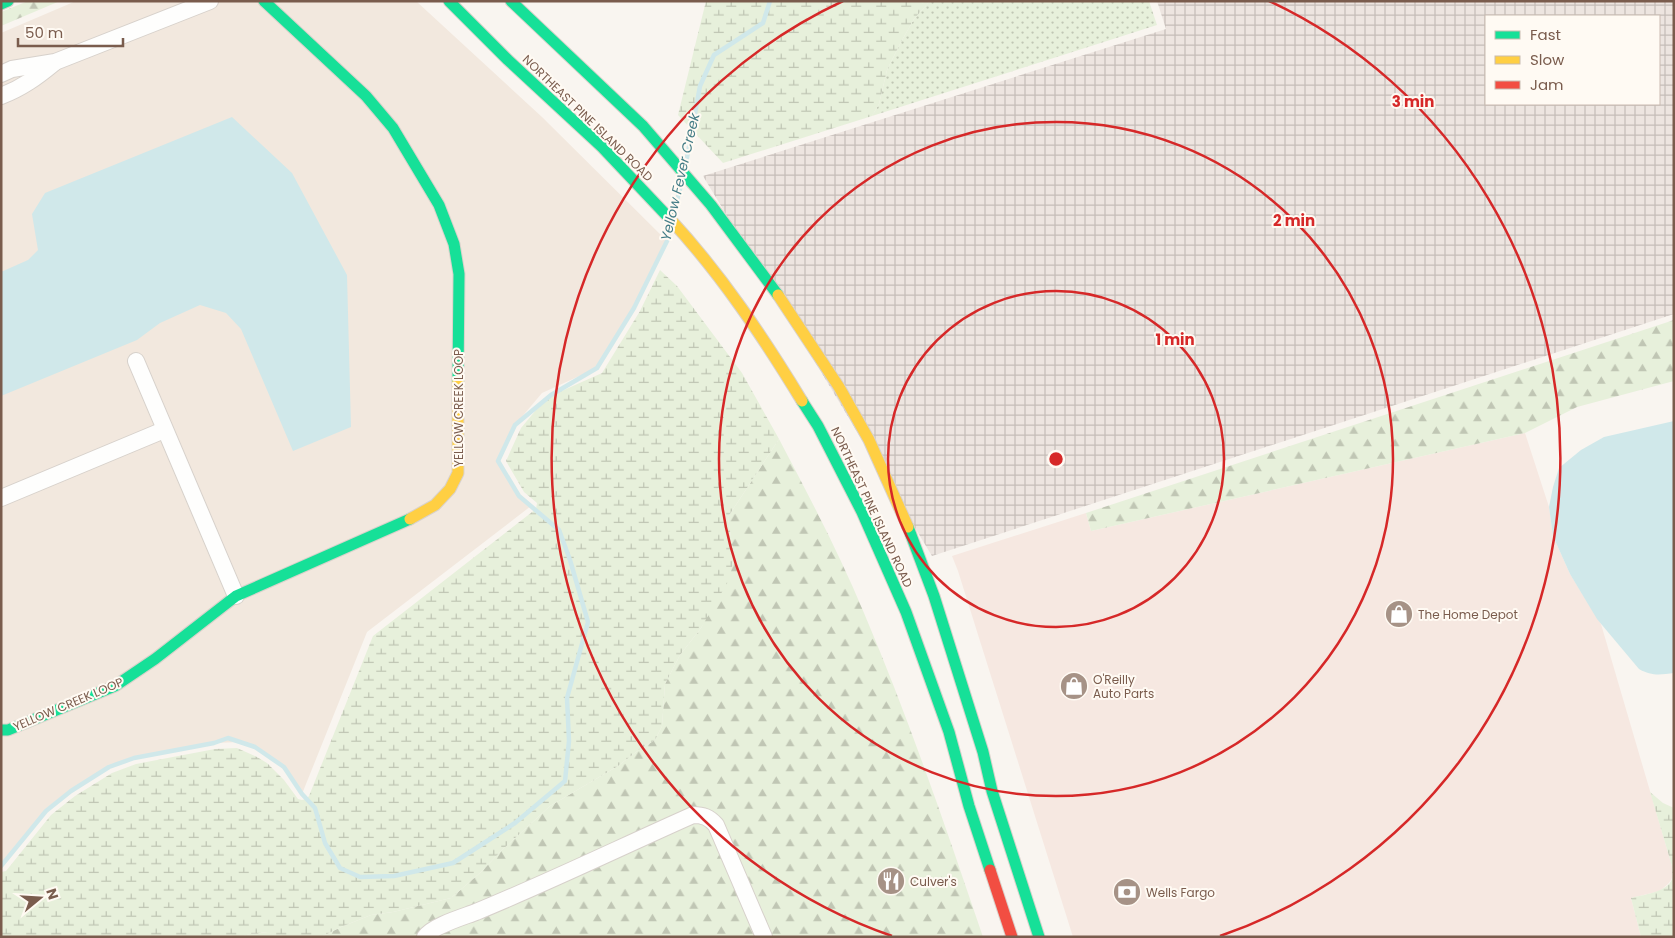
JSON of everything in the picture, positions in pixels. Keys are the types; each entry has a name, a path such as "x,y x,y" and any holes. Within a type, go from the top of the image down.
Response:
{"main road":[{"path":"1,4 8,1"},
{"name":"YELLOW CREEK LOOP","path":"1,730 8,730 115,686 155,659 236,596 411,519 436,505 450,489 458,473 459,274 454,244 439,205 393,128 366,96 264,1"},
{"name":"NORTHEAST PINE ISLAND ROAD","path":"449,1 508,60 602,147 690,241 771,350 818,426 862,512 906,612 950,732 970,806 1012,937"},
{"name":"NORTHEAST PINE ISLAND ROAD","path":"511,1 612,95 672,158 710,204 762,272 839,387 869,440 890,484 934,596 984,752 992,791 1039,937"},
{"path":"918,644 949,710 981,808"},
{"path":"990,821 994,825 1004,828"}],"street":[{"path":"1,74 12,69 56,62 210,1"},
{"path":"1,96 17,90 56,62"},
{"path":"136,361 236,596"},
{"path":"1,498 164,430"},
{"path":"425,937 426,934 434,929 487,908 693,815 702,815 711,819 716,825 764,937"}],"shaded area":[{"path":"76,1 416,1 542,117 667,241 634,308 597,368 542,393 515,425 498,461 519,496 531,506 367,632 302,794 290,776 272,758 239,742 214,743 134,758 109,767 71,791 46,811 1,866 1,33"},
{"path":"1157,1 1674,1 1674,314 932,556 703,176 1166,29"},
{"path":"1525,433 1549,507 1553,536 1570,574 1601,624 1672,866 1672,878 1660,891 1631,898 1641,937 1073,937 952,556 1086,513 1091,531"}],"green space":[{"path":"28,1 60,1 1,26 1,12"},
{"path":"706,1 930,1 914,19 901,42 887,70 879,104 872,116 723,163 678,115"},
{"path":"930,1 1149,1 1157,25 872,116 879,104 887,70 901,42 914,19"},
{"path":"660,270 677,286 742,373 779,439 728,517 734,558 729,580 701,628 680,655 665,684 662,726 655,740 618,766 550,806 451,898 393,912 371,915 321,937 278,937 267,932 240,937 1,937 1,872 6,871 51,815 75,796 112,773 136,764 215,749 237,748 267,763 284,780 298,799 306,799 309,796 373,636 536,509 537,503 524,492 506,461 521,428 546,398 602,373 640,311"},
{"path":"1674,320 1674,381 1577,407 1525,433 1091,531 1086,513"},
{"path":"779,439 834,547 881,653 983,937 321,937 371,915 393,912 451,898 550,806 618,766 655,740 662,726 665,684 680,655 701,628 734,558 728,517"},
{"path":"1650,792 1663,803 1674,808 1674,937 1641,937 1631,898 1660,890 1670,883 1672,879 1672,866"},
{"path":"268,932 278,937 240,937 250,934"}],"water":[{"path":"232,117 292,173 347,275 351,427 293,451 241,329 226,313 200,305 160,323 137,340 1,396 1,272 28,260 38,250 32,214 45,193"},
{"path":"1674,421 1674,673 1656,674 1639,669 1597,619 1570,574 1553,536 1549,507 1559,468 1581,450 1604,437"}],"waterway":[{"name":"Yellow Fever Creek","path":"686,163 700,86 714,55 763,23 770,1"},
{"name":"Yellow Fever Creek","path":"674,212 681,185"},
{"name":"Yellow Fever Creek","path":"1,866 46,811 71,791 109,767 134,758 214,743 228,738 255,747 284,767 302,794 315,808 325,843 340,868 360,877 394,876 453,863 515,823 565,781 569,741 567,698 588,622 559,530 519,496 498,461 515,425 551,395 597,368 634,308 667,241 670,231"}],"traffic: fast":[{"path":"1,4 8,1"},
{"path":"264,1 366,96 393,128 439,205 454,244 459,274 458,381"},
{"path":"449,1 508,60 602,147 670,219"},
{"path":"511,1 643,126 711,205 778,295"},
{"path":"802,401 818,426 862,512 906,612 949,732 969,806 990,870"},
{"path":"1,730 8,730 115,686 155,659 236,596 410,519"},
{"path":"908,527 934,596 983,752 992,791 1039,937"}],"traffic: slow":[{"path":"670,219 724,284 772,353 802,401"},
{"path":"778,295 839,387 869,440 908,527"},
{"path":"410,519 435,505 450,489 458,473 458,381"}],"traffic: jam":[{"path":"990,870 1012,937"}],"place":[{"name":"The Home Depot","path":"1399,614"},
{"name":"O'Reilly Auto Parts","path":"1074,686"},
{"name":"Culver's","path":"891,881"},
{"name":"Wells Fargo","path":"1127,892"}]}
